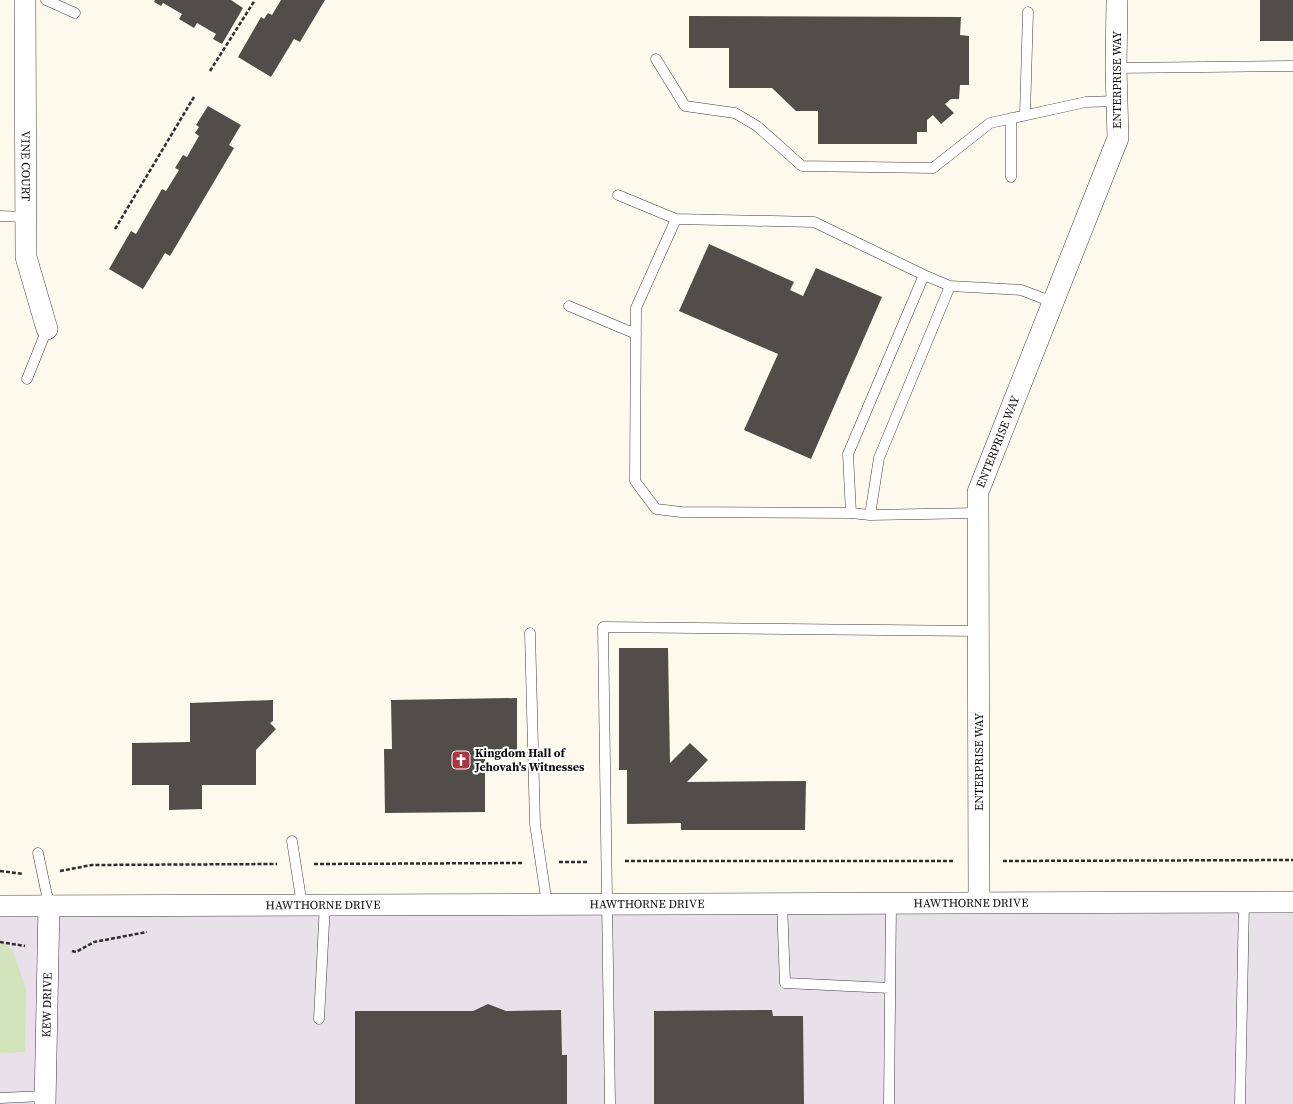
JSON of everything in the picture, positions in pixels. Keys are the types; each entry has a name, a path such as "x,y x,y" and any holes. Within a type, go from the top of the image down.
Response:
{"street":[{"name":"VINE COURT","path":"25,0 26,257 47,329"},
{"name":"ENTERPRISE WAY","path":"979,902 978,492 1118,138 1116,68 1117,0"},
{"name":"HAWTHORNE DRIVE","path":"0,906 1293,902"},
{"name":"KEW DRIVE","path":"45,1100 49,905"}],"lane":[{"path":"46,0 75,13"},
{"path":"1025,114 1028,12"},
{"path":"656,58 685,106 735,113 757,126 802,166 934,168 990,123 1025,114 1086,102 1117,101"},
{"path":"1116,68 1293,66"},
{"path":"1010,118 1011,177"},
{"path":"618,195 676,219 814,222 950,286 1021,290 1053,302"},
{"path":"0,216 26,217"},
{"path":"676,219 636,308 635,481 656,509 681,512 851,513 870,515 978,513"},
{"path":"851,513 848,454 924,275"},
{"path":"870,515 878,458 950,286"},
{"path":"569,306 636,334"},
{"path":"27,380 47,329"},
{"path":"610,1104 603,627 979,631"},
{"path":"530,633 535,824 547,904"},
{"path":"292,841 302,904"},
{"path":"38,853 49,905"},
{"path":"1240,1104 1244,902"},
{"path":"782,903 785,983 890,988"},
{"path":"889,1104 890,903"},
{"path":"319,1019 325,904"},
{"path":"0,1098 45,1100"}],"path":[{"path":"210,71 255,0"},
{"path":"115,229 194,97"},
{"path":"1013,861 1293,860"},
{"path":"0,872 22,875 68,870 92,865 607,861 937,861"}],"shaded area":[{"path":"1293,901 1293,1104 0,1104 0,906"}],"green space":[{"path":"0,939 13,951 26,989 25,1052 0,1053"}],"building":[{"path":"155,0 231,0 243,8 222,44 213,39 216,34 197,23 194,28 179,19 182,14 163,3 161,6 154,2"},
{"path":"281,0 325,0 300,42 294,39 271,77 238,57 261,17 264,19 268,13 272,15"},
{"path":"1260,0 1293,0 1293,41 1260,41"},
{"path":"689,16 961,17 960,35 969,36 969,85 960,85 959,99 951,99 945,104 954,113 941,124 933,115 927,120 927,132 917,132 917,144 818,144 818,111 796,111 772,88 729,88 729,48 689,48"},
{"path":"208,106 241,125 229,145 234,148 170,256 165,253 143,289 109,269 131,231 136,234 162,189 166,191 179,170 175,168 183,155 187,157 199,136 195,133 199,127 196,125"},
{"path":"709,244 794,282 790,290 803,296 816,268 882,297 811,459 744,430 778,354 679,311"},
{"path":"619,648 668,648 670,763 690,743 708,760 687,782 806,781 805,830 681,830 681,823 627,824 627,770 619,770"},
{"name":"Kingdom Hall of Jehovah's Witnesses","path":"517,698 517,755 485,756 485,812 385,813 384,749 392,749 391,700"},
{"path":"273,700 273,721 270,723 276,729 256,750 256,785 202,785 202,809 169,810 169,785 132,785 132,743 190,742 190,703"},
{"path":"488,1004 506,1011 561,1010 562,1055 567,1055 567,1104 355,1104 355,1011 473,1011"},
{"path":"772,1010 773,1016 803,1016 804,1104 654,1104 654,1011"}],"place":[{"name":"Kingdom Hall of Jehovah's Witnesses","path":"461,760"}]}
